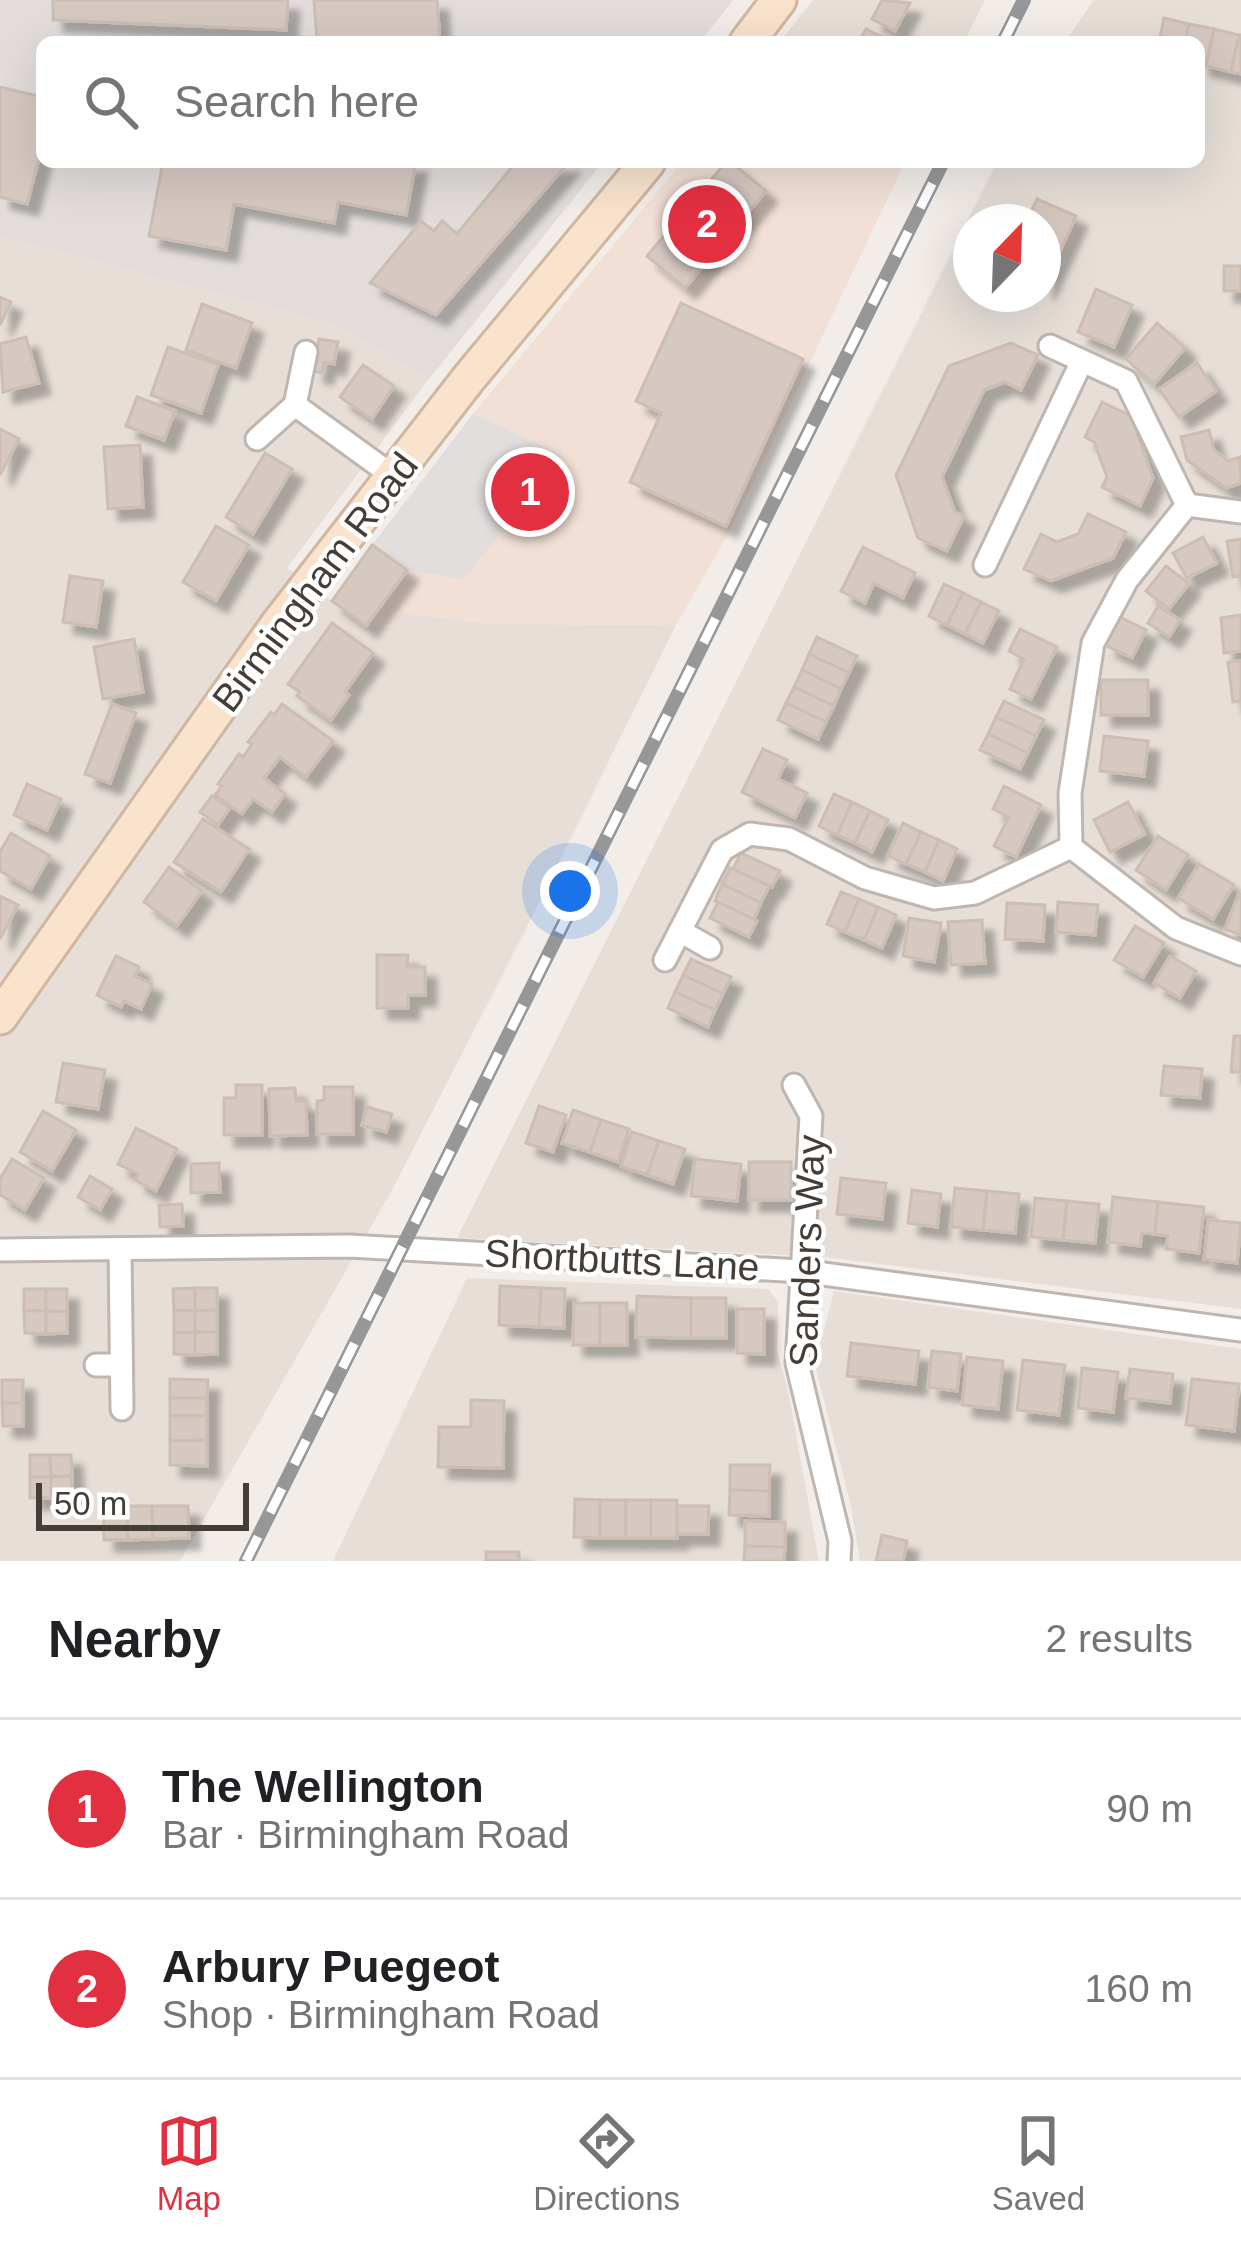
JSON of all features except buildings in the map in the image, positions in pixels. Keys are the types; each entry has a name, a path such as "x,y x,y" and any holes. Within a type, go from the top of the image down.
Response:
{"street":[{"path":"752,36 779,0"},
{"name":"Birmingham Road","path":"0,1016 278,624 644,168"},
{"path":"1050,346 1126,381 1187,505"},
{"path":"257,439 295,405 305,352"},
{"path":"986,565 1082,361"},
{"path":"295,405 393,476"},
{"path":"1187,505 1241,512"},
{"path":"1071,847 1070,793 1093,643 1127,580 1187,505"},
{"path":"665,960 722,850 750,834 788,839 865,878 934,898 975,893 1071,847"},
{"path":"1071,847 1175,928 1241,954"},
{"path":"680,931 710,948"},
{"name":"Sanders Way","path":"794,1085 811,1116 797,1363 840,1541 839,1561"},
{"name":"Shortbutts Lane","path":"0,1250 349,1246 801,1271 1241,1330"},
{"path":"120,1249 122,1408"},
{"path":"96,1365 121,1365"}],"shaded area":[{"path":"0,0 733,0 705,36 36,36 36,168 598,168 429,379 337,325 0,236"},
{"path":"813,0 985,0 967,36 785,36"},
{"path":"1094,0 1241,0 1241,1309 824,1257 457,1238 953,250 953,312 1061,312 1061,204 976,204 994,168 1205,168 1205,36 1069,36"},
{"path":"677,168 902,168 731,529 676,625 491,624 401,613 391,628 366,626 332,601 473,414"},
{"path":"0,236 337,325 429,379 287,568 366,626 401,613 491,624 676,625 392,1190 180,1561 0,1561"},
{"path":"473,414 563,455 464,579 407,570 372,545"},
{"path":"467,1278 768,1289 778,1302 777,1352 819,1561 333,1561"},
{"path":"834,1291 1241,1349 1241,1561 860,1561 815,1365"}],"railway":[{"path":"1006,36 1024,0"},
{"path":"246,1561 940,168"}],"place":[{"name":"Arbury Puegeot","path":"707,224"},
{"name":"The Wellington","path":"530,492"}]}
